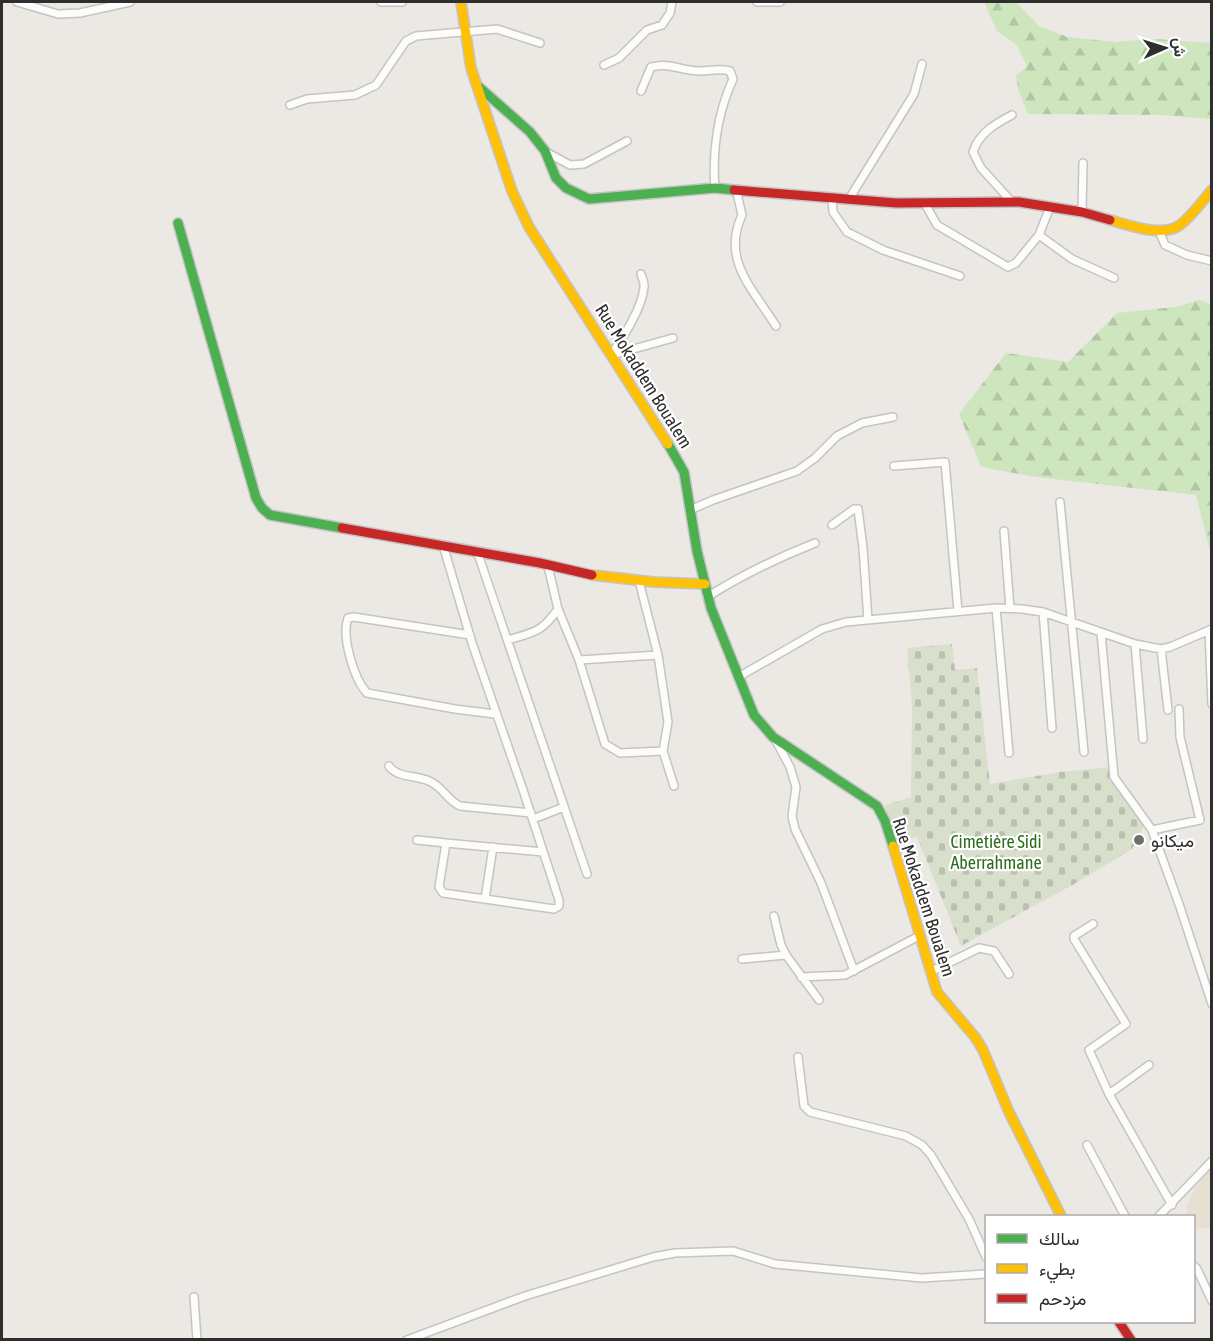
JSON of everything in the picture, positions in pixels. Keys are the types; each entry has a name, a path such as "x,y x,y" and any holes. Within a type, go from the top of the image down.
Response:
{"street":[{"path":"17,2 58,14 80,13 130,2"},
{"path":"381,2 402,2"},
{"name":"Rue Mokaddem Boualem","path":"461,2 471,68 512,191 529,227 678,459 684,472 707,597 720,634 740,676 748,704 762,727 775,738 860,793 876,806 885,821 937,992 975,1037 983,1050 1009,1112 1060,1215"},
{"path":"604,65 619,58 647,30 662,25 670,14 672,2"},
{"path":"757,2 780,2"},
{"path":"290,105 307,99 355,95 376,85 406,41 416,36 497,29 540,43"},
{"path":"641,91 651,67 660,64 674,65 688,70 703,71 720,68 730,71 733,79 725,97 713,164 715,188"},
{"path":"849,200 914,94 922,64"},
{"path":"478,87 530,132 545,151 556,178 566,188 589,199 715,188 896,203 1012,202 1082,212 1139,228 1159,231 1178,227 1212,190"},
{"path":"1012,115 993,125 976,142 973,152 981,168 1012,202"},
{"path":"545,151 570,165 584,164 627,141"},
{"path":"1082,212 1083,163"},
{"path":"736,189 742,215 734,243 736,258 741,273 776,326"},
{"path":"832,198 833,212 847,232 883,250 960,276"},
{"path":"924,202 937,225 1008,267 1016,263 1039,236 1050,207"},
{"path":"178,223 256,498 270,515 540,562 548,566 596,576 705,584"},
{"path":"1159,231 1165,245 1187,255 1212,261"},
{"path":"1039,236 1072,259 1114,278"},
{"path":"611,355 621,341 640,301 645,285 641,273"},
{"path":"611,355 673,338"},
{"path":"690,510 797,471 815,458 837,436 862,423 893,417"},
{"path":"894,466 945,462 958,611"},
{"path":"1060,502 1084,752"},
{"path":"832,525 854,509 858,509 868,620"},
{"path":"1004,531 1010,608"},
{"path":"707,597 770,561 815,543"},
{"path":"443,545 495,714 532,816 559,906 554,909 450,895 440,891 446,843"},
{"path":"477,551 587,874"},
{"path":"548,566 558,609 579,660 606,744 620,753 663,751"},
{"path":"639,580 658,655 668,722 663,751 674,786"},
{"path":"996,608 1009,753"},
{"path":"740,676 822,629 846,622 1010,608 1043,612 1072,624 1135,644 1161,649 1210,629 1212,704"},
{"path":"508,640 537,632 558,609"},
{"path":"1043,612 1052,728"},
{"path":"470,635 354,617 348,618 346,623 346,643 363,689 367,693 495,714"},
{"path":"1101,633 1114,777 1152,830 1212,1004"},
{"path":"1135,644 1143,739"},
{"path":"1161,649 1168,710"},
{"path":"579,660 658,655"},
{"path":"1152,830 1200,820 1180,737 1179,709"},
{"path":"775,738 796,787 792,816 795,829 821,883 854,971"},
{"path":"389,766 399,774 417,776 432,782 447,798 459,806 532,816 564,807"},
{"path":"417,840 543,852"},
{"path":"485,899 493,847"},
{"path":"774,916 781,945 786,955 819,1000"},
{"path":"1093,924 1074,936 1074,939 1126,1024 1089,1050 1109,1094 1172,1205"},
{"path":"801,977 845,975 919,936"},
{"path":"930,972 979,948 994,951 1009,974"},
{"path":"742,959 786,955"},
{"path":"798,1057 804,1106 810,1112 906,1136 922,1144 969,1219 985,1253"},
{"path":"1109,1094 1149,1065"},
{"path":"1087,1145 1124,1215"},
{"path":"1161,1215 1212,1161"},
{"path":"407,1340 525,1296 653,1257 675,1253 733,1251 775,1264 922,1278 985,1274"},
{"path":"1195,1267 1212,1301"},
{"path":"194,1297 197,1340"},
{"path":"1120,1323 1131,1340"}],"shaded area":[{"path":"1211,1166 1211,1228 1195,1229 1195,1215 1187,1215 1187,1205 1196,1186"}],"green space":[{"path":"984,2 1016,2 1039,26 1067,37 1115,42 1155,39 1211,43 1211,119 1161,115 1028,114 1018,89 1016,76 1027,66 1017,45 997,31"},
{"path":"1200,300 1212,305 1211,555 1196,495 1036,477 981,467 959,414 1006,353 1068,362 1117,313 1175,307"},
{"name":"Cimetière Sidi Aberrahmane","path":"952,644 955,670 977,668 990,784 1060,772 1111,767 1113,780 1144,826 1132,849 1076,883 961,946 917,837 893,841 885,805 911,797 912,706 907,648"}],"traffic: fast":[{"path":"479,87 530,132 545,151 556,178 566,188 589,199 715,188 734,190"},
{"path":"178,223 256,498 270,515 342,528"},
{"path":"668,444 684,472 697,551 711,608 754,715 773,737 877,806 885,821 893,846"}],"traffic: slow":[{"path":"461,2 471,68 512,191 529,227 668,444"},
{"path":"1110,220 1145,229 1173,229 1189,217 1212,190"},
{"path":"592,575 654,582 705,584"},
{"path":"893,846 937,992 975,1037 983,1050 1009,1112 1060,1215"}],"traffic: jam":[{"path":"734,190 896,203 1019,202 1082,212 1110,220"},
{"path":"342,528 540,563 592,575"},
{"path":"1120,1323 1131,1340"}],"place":[{"name":"ميكانو","path":"1139,840"}]}
